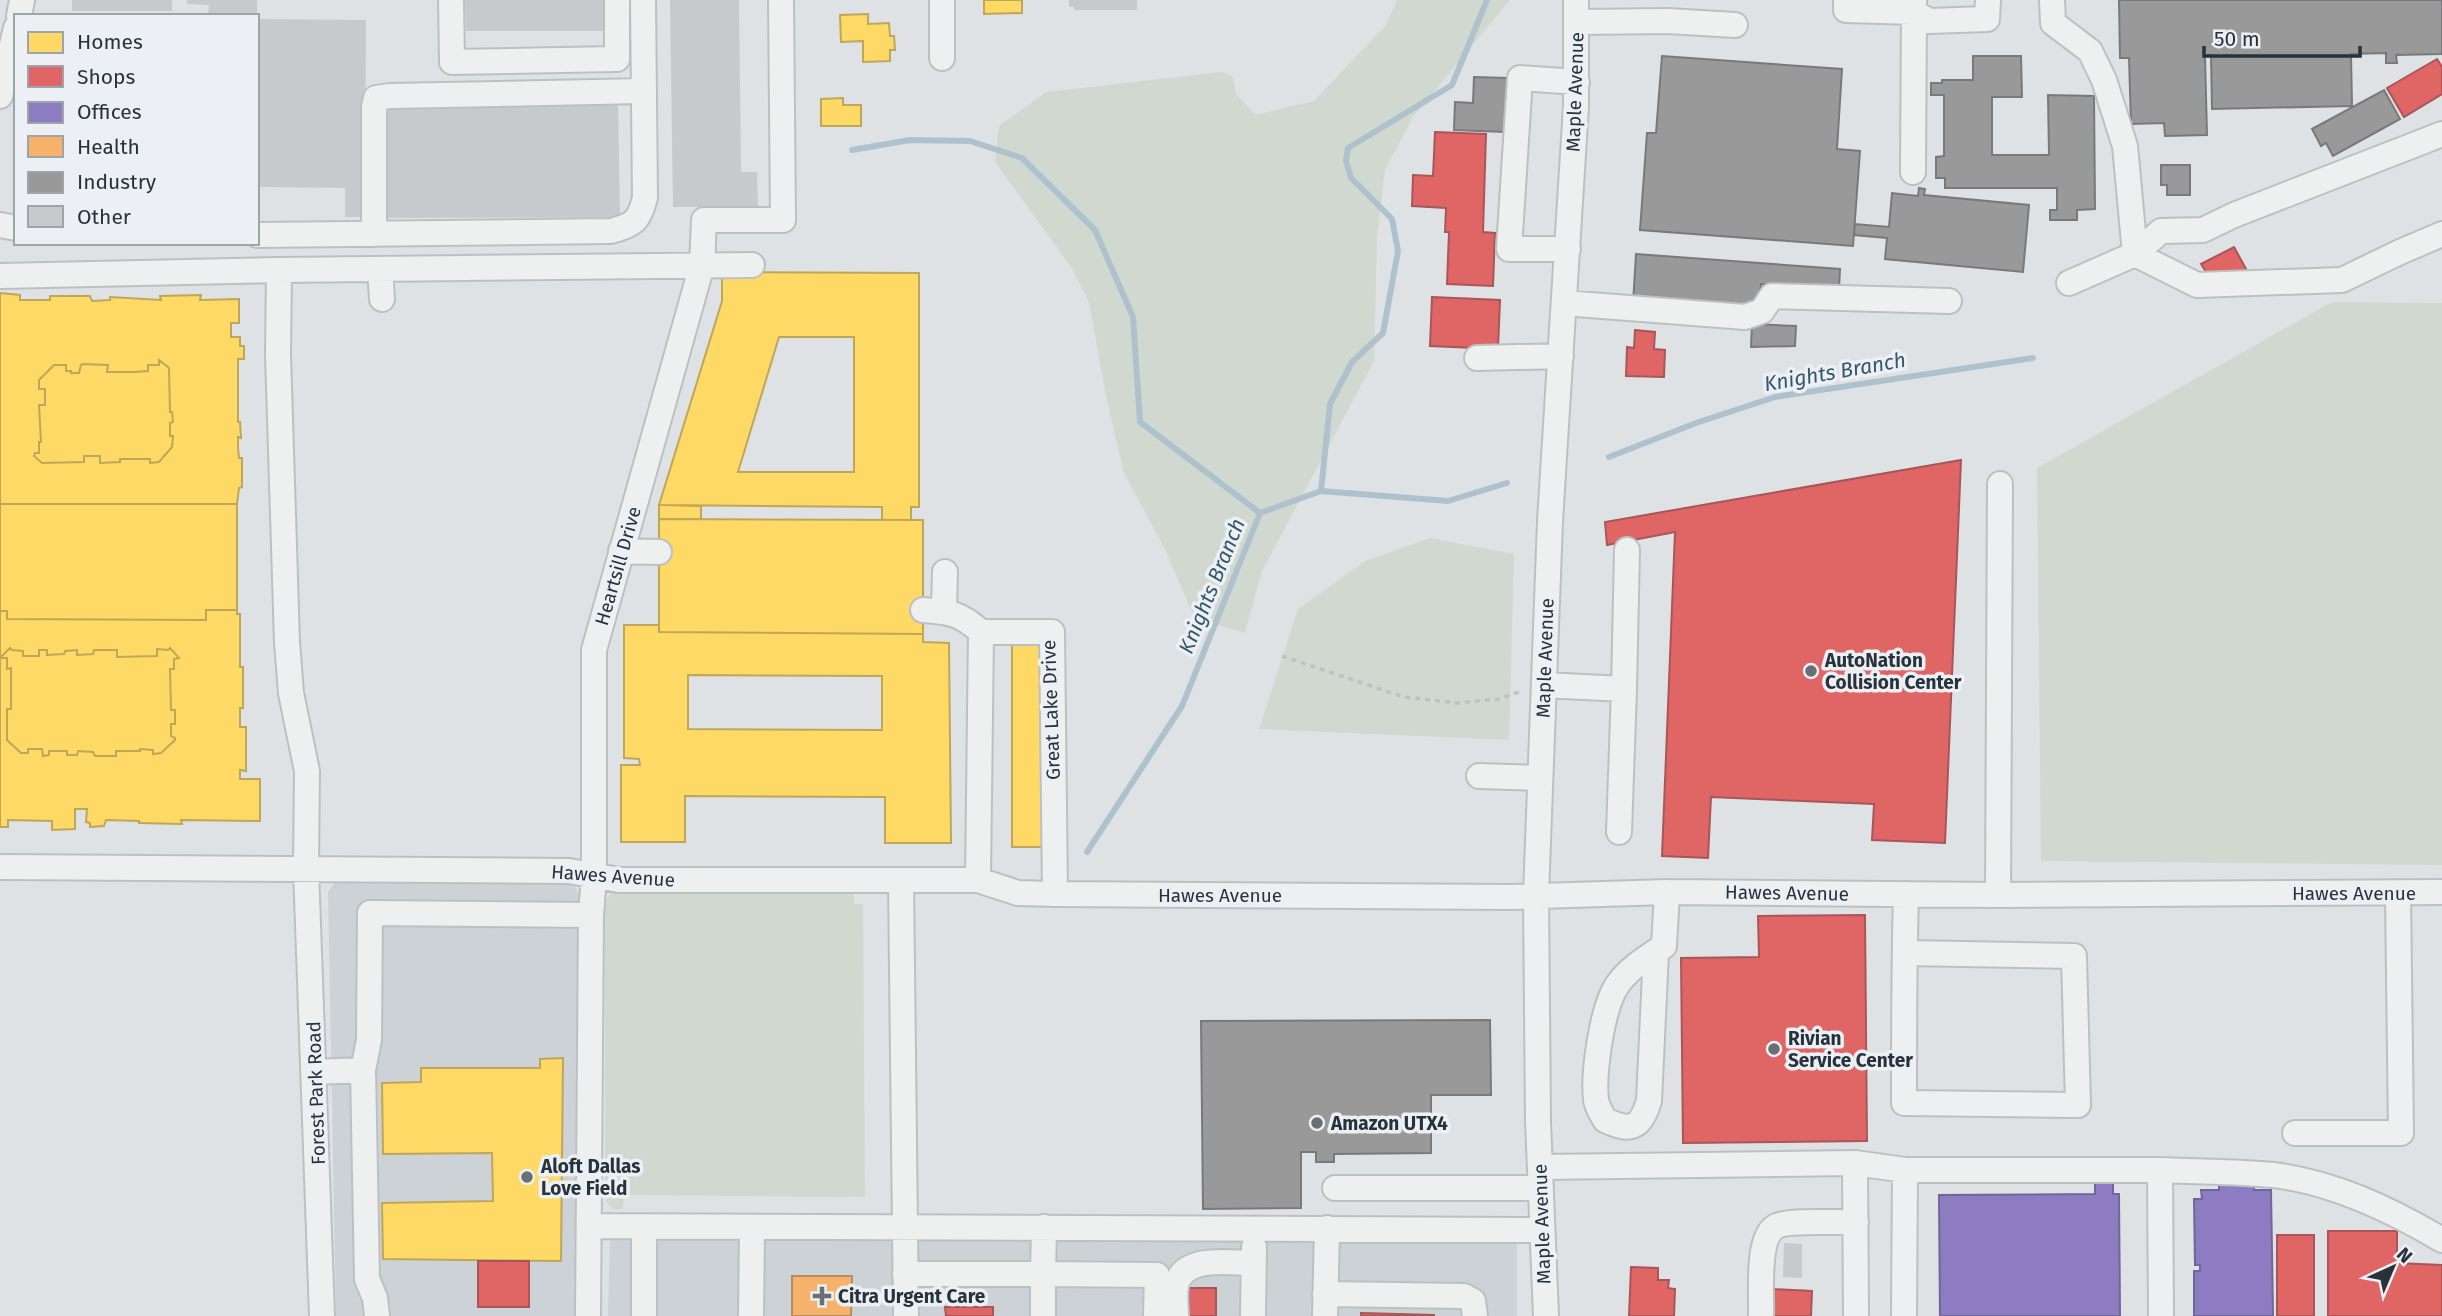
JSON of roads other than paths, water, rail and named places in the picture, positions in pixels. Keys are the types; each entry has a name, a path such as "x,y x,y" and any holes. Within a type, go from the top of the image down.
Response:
{"street":[{"path":"452,0 452,62 617,60 617,0"},
{"path":"259,236 611,230 631,226 641,213 645,198 643,0"},
{"name":"Heartsill Drive","path":"587,1316 594,876 594,650 702,265 704,220 783,220 781,0"},
{"path":"942,0 942,58"},
{"path":"1846,0 1846,10 1914,6 1929,21 1987,19 1988,0"},
{"path":"2052,0 2053,23 2090,51 2104,80 2125,146 2135,254"},
{"path":"1913,172 1914,6"},
{"path":"1577,11 1668,21 1735,24"},
{"name":"Maple Avenue","path":"1546,1316 1535,895 1550,521 1577,82 1577,11"},
{"path":"0,95 14,36"},
{"path":"1567,249 1509,249 1520,78 1577,82"},
{"path":"374,234 376,98 644,91"},
{"path":"2069,283 2135,254 2161,231 2203,230 2234,215 2442,134"},
{"path":"2135,254 2197,285 2342,280 2442,234"},
{"path":"0,276 752,265"},
{"path":"380,269 382,299"},
{"name":"Forest Park Road","path":"279,270 278,354 287,642 291,693 307,771 306,869 323,1316"},
{"path":"1564,303 1745,317 1762,311 1772,296 1949,301"},
{"path":"1477,358 1561,355"},
{"path":"1998,895 2000,484"},
{"path":"1619,832 1627,550"},
{"path":"621,551 659,552"},
{"path":"944,572 933,610 955,612 981,632 978,880"},
{"name":"Great Lake Drive","path":"981,632 1052,632 1055,894"},
{"path":"1544,685 1624,689"},
{"path":"1479,776 1539,778"},
{"name":"Hawes Avenue","path":"0,867 569,871 619,880 978,880 1018,893 1055,894 1535,895 1667,892 1998,895 2442,892"},
{"path":"901,881 906,1316"},
{"path":"1656,952 1650,1101 1645,1115 1637,1124 1622,1128 1605,1120 1596,1102 1599,1047 1605,1012 1617,984 1635,965 1664,946 1667,892"},
{"path":"2295,1133 2401,1133 2398,892"},
{"path":"1905,953 2074,956 2078,1105 1904,1103 1905,953 1906,894"},
{"path":"377,1316 375,1298 367,1279 363,1070 369,1040 370,913 592,915"},
{"path":"314,1072 363,1070"},
{"path":"1855,1163 1856,1316"},
{"path":"1335,1188 1855,1163 1905,1170 2160,1170 2273,1175 2332,1188 2400,1215 2442,1240"},
{"path":"1904,1316 1905,1170"},
{"path":"2160,1170 2161,1316"},
{"path":"1761,1316 1762,1250 1769,1233 1775,1227 1787,1223 1856,1223"},
{"path":"589,1226 1542,1230"},
{"path":"1043,1316 1044,1227"},
{"path":"644,1228 644,1316"},
{"path":"751,1316 752,1228"},
{"path":"1326,1228 1325,1305 1464,1296 1473,1301 1475,1316"},
{"path":"1253,1316 1254,1229"},
{"path":"1176,1316 1177,1283 1185,1270 1198,1264 1254,1263"},
{"path":"905,1274 1157,1275 1156,1316"}],"waterway":[{"path":"1321,491 1330,404 1352,362 1383,333 1398,251 1392,219 1351,178 1346,161 1348,148 1452,85 1487,0"},
{"path":"852,150 910,140 970,141 1022,158 1095,230 1133,317 1140,422 1260,513"},
{"name":"Knights Branch","path":"1609,457 1696,423 1775,397 2033,358"},
{"name":"Knights Branch","path":"1087,852 1182,706 1260,513 1321,491 1448,501 1507,483"}],"place":[{"name":"AutoNation Collision Center","path":"1811,671"},
{"name":"Rivian Service Center","path":"1774,1049"},
{"name":"Amazon UTX4","path":"1317,1123"},
{"name":"Aloft Dallas Love Field","path":"527,1177"},
{"name":"Citra Urgent Care","path":"822,1296"}]}
